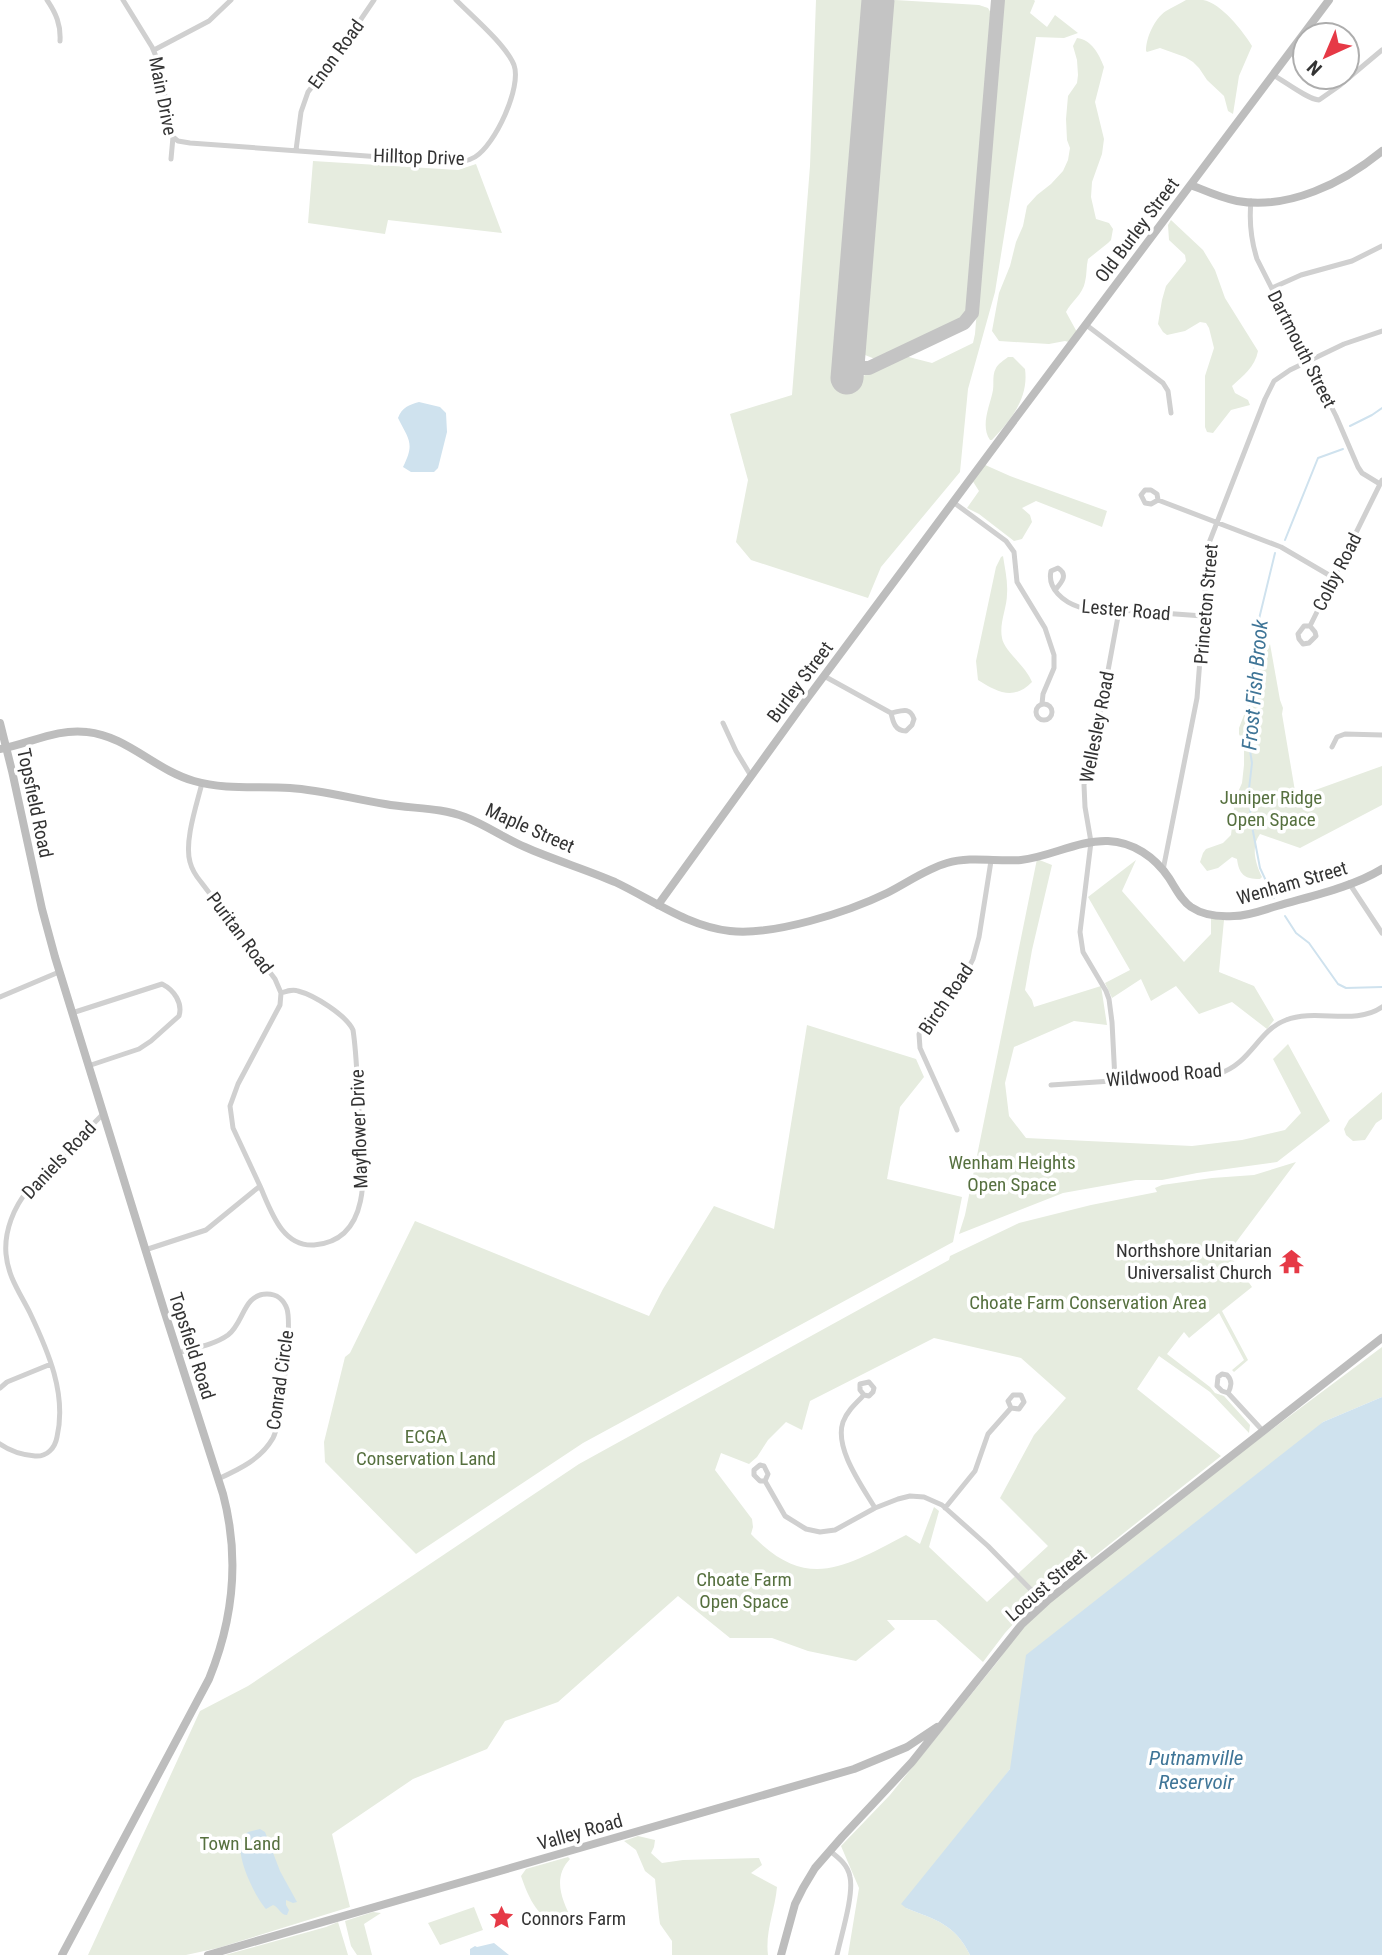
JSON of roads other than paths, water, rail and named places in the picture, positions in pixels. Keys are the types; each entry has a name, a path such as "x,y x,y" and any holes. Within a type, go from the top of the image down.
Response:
{"main road":[{"name":"Old Burley Street","path":"970,480 1329,0"},
{"path":"1191,185 1220,197 1240,201 1272,201 1322,189 1357,170 1382,151"},
{"name":"Burley Street","path":"658,905 970,480"},
{"name":"Topsfield Road","path":"0,723 4,749 59,972 229,1514 233,1547 230,1606 220,1653 176,1744 62,1955"},
{"name":"Maple Street","path":"4,749 62,732 98,733 125,744 170,772 202,783 231,787 299,788 387,805 452,812 476,821 524,846 616,883 686,920 716,929 742,932 762,932 869,901 948,863 1031,859"},
{"name":"Wenham Street","path":"1031,859 1091,842 1128,844 1163,870 1188,906 1205,914 1227,916 1248,915 1319,894 1382,869"},
{"name":"Locust Street","path":"781,1955 799,1894 811,1874 912,1762 1012,1636 1044,1603 1382,1338"},
{"name":"Valley Road","path":"208,1955 854,1769 912,1744 949,1716"}],"street":[{"path":"47,0 58,18 60,41"},
{"name":"Main Drive","path":"123,0 154,51 160,68 173,136 171,159"},
{"path":"154,51 209,21 231,0"},
{"name":"Enon Road","path":"296,150 301,112 308,92 374,0"},
{"name":"Hilltop Drive","path":"173,136 182,143 449,162 474,158 490,142 507,109 516,74 508,53 456,0"},
{"path":"1273,75 1308,97 1319,100 1382,50"},
{"name":"Dartmouth Street","path":"1251,201 1250,217 1257,259 1347,439 1358,467 1362,473 1381,482"},
{"path":"1272,288 1301,275 1352,261 1382,246"},
{"path":"1085,324 1163,383 1168,391 1171,413"},
{"name":"Princeton Street","path":"1163,870 1197,698 1209,543 1271,386 1279,377 1309,361 1344,344 1382,331"},
{"name":"Colby Road","path":"1310,626 1381,482"},
{"path":"1158,500 1281,547 1334,578"},
{"path":"953,502 1006,541 1014,552 1017,582 1040,618 1054,655 1055,668 1043,694 1042,704"},
{"name":"Lester Road","path":"1055,590 1069,604 1079,607 1203,616"},
{"name":"Wellesley Road","path":"1115,1080 1109,999 1086,959 1080,943 1080,932 1091,842 1084,785 1119,611"},
{"path":"824,676 891,713 908,711 914,719 912,726 906,731 898,729 891,713"},
{"path":"723,723 751,776"},
{"path":"1332,747 1337,737 1345,734 1382,735"},
{"name":"Puritan Road","path":"202,783 190,835 190,865 275,979 281,993 281,1006 238,1084 230,1106 233,1128 260,1186"},
{"name":"Birch Road","path":"957,1130 920,1048 919,1034 953,993 973,960 991,861"},
{"path":"1349,883 1382,933"},
{"path":"0,997 59,972"},
{"path":"72,1013 162,984 178,999 179,1016 151,1041 139,1049 88,1066"},
{"name":"Mayflower Drive","path":"260,1186 282,1230 293,1240 313,1245 328,1243 345,1232 354,1222 363,1192 353,1030 348,1020 338,1012 303,993 295,990 281,993"},
{"name":"Wildwood Road","path":"1051,1086 1218,1074 1237,1066 1283,1020 1368,1014 1382,1007"},
{"name":"Daniels Road","path":"0,1444 16,1452 35,1456 48,1453 54,1447 60,1407 57,1382 51,1364 30,1313 12,1280 6,1252 12,1216 21,1198 103,1114"},
{"path":"145,1250 206,1230 260,1186"},
{"name":"Conrad Circle","path":"177,1353 228,1335 237,1326 252,1299 257,1296 274,1295 285,1304 288,1315 287,1338 278,1428 267,1447 253,1461 218,1479"},
{"path":"0,1388 7,1382 51,1364"},
{"path":"1228,1393 1263,1431"},
{"path":"863,1395 844,1420 842,1444 856,1476 875,1508"},
{"path":"945,1508 975,1471 988,1434 1011,1408"},
{"path":"765,1481 785,1516 806,1529 820,1532 835,1530 875,1508 910,1496 924,1497 945,1508 988,1546 1044,1603"},
{"path":"830,1851 841,1860 850,1877 850,1893 837,1955"}],"water":[{"path":"419,402 440,407 446,413 447,432 438,468 434,472 411,472 403,467 410,447 398,418 406,407"},
{"name":"Putnamville Reservoir","path":"1382,1397 1382,1955 970,1955 958,1936 944,1924 901,1904 1010,1769 1026,1655 1323,1422"},
{"path":"260,1829 265,1832 280,1871 297,1902 286,1900 289,1910 287,1915 273,1905 266,1909 252,1886 241,1857 241,1840 248,1832"},
{"path":"494,1943 509,1955 470,1955 470,1949 475,1946"}],"waterway":[{"name":"Frost Fish Brook","path":"1350,426 1382,408"},
{"name":"Frost Fish Brook","path":"1285,540 1318,458 1343,449"},
{"name":"Frost Fish Brook","path":"1274,898 1260,868 1251,821 1249,789 1252,763 1247,732 1259,619 1275,553"},
{"name":"Frost Fish Brook","path":"1285,916 1296,933 1309,943 1338,984 1346,988 1382,987"}],"place":[{"name":"Northshore Unitarian Universalist Church","path":"1292,1261"},
{"name":"Connors Farm","path":"501,1918"}],"park label":[{"name":"Juniper Ridge Open Space","path":"1271,808"},
{"name":"Wenham Heights Open Space","path":"1012,1173"},
{"name":"Choate Farm Conservation Area","path":"1088,1302"},
{"name":"ECGA Conservation Land","path":"426,1447"},
{"name":"Choate Farm Open Space","path":"744,1590"},
{"name":"Town Land","path":"240,1843"}]}
